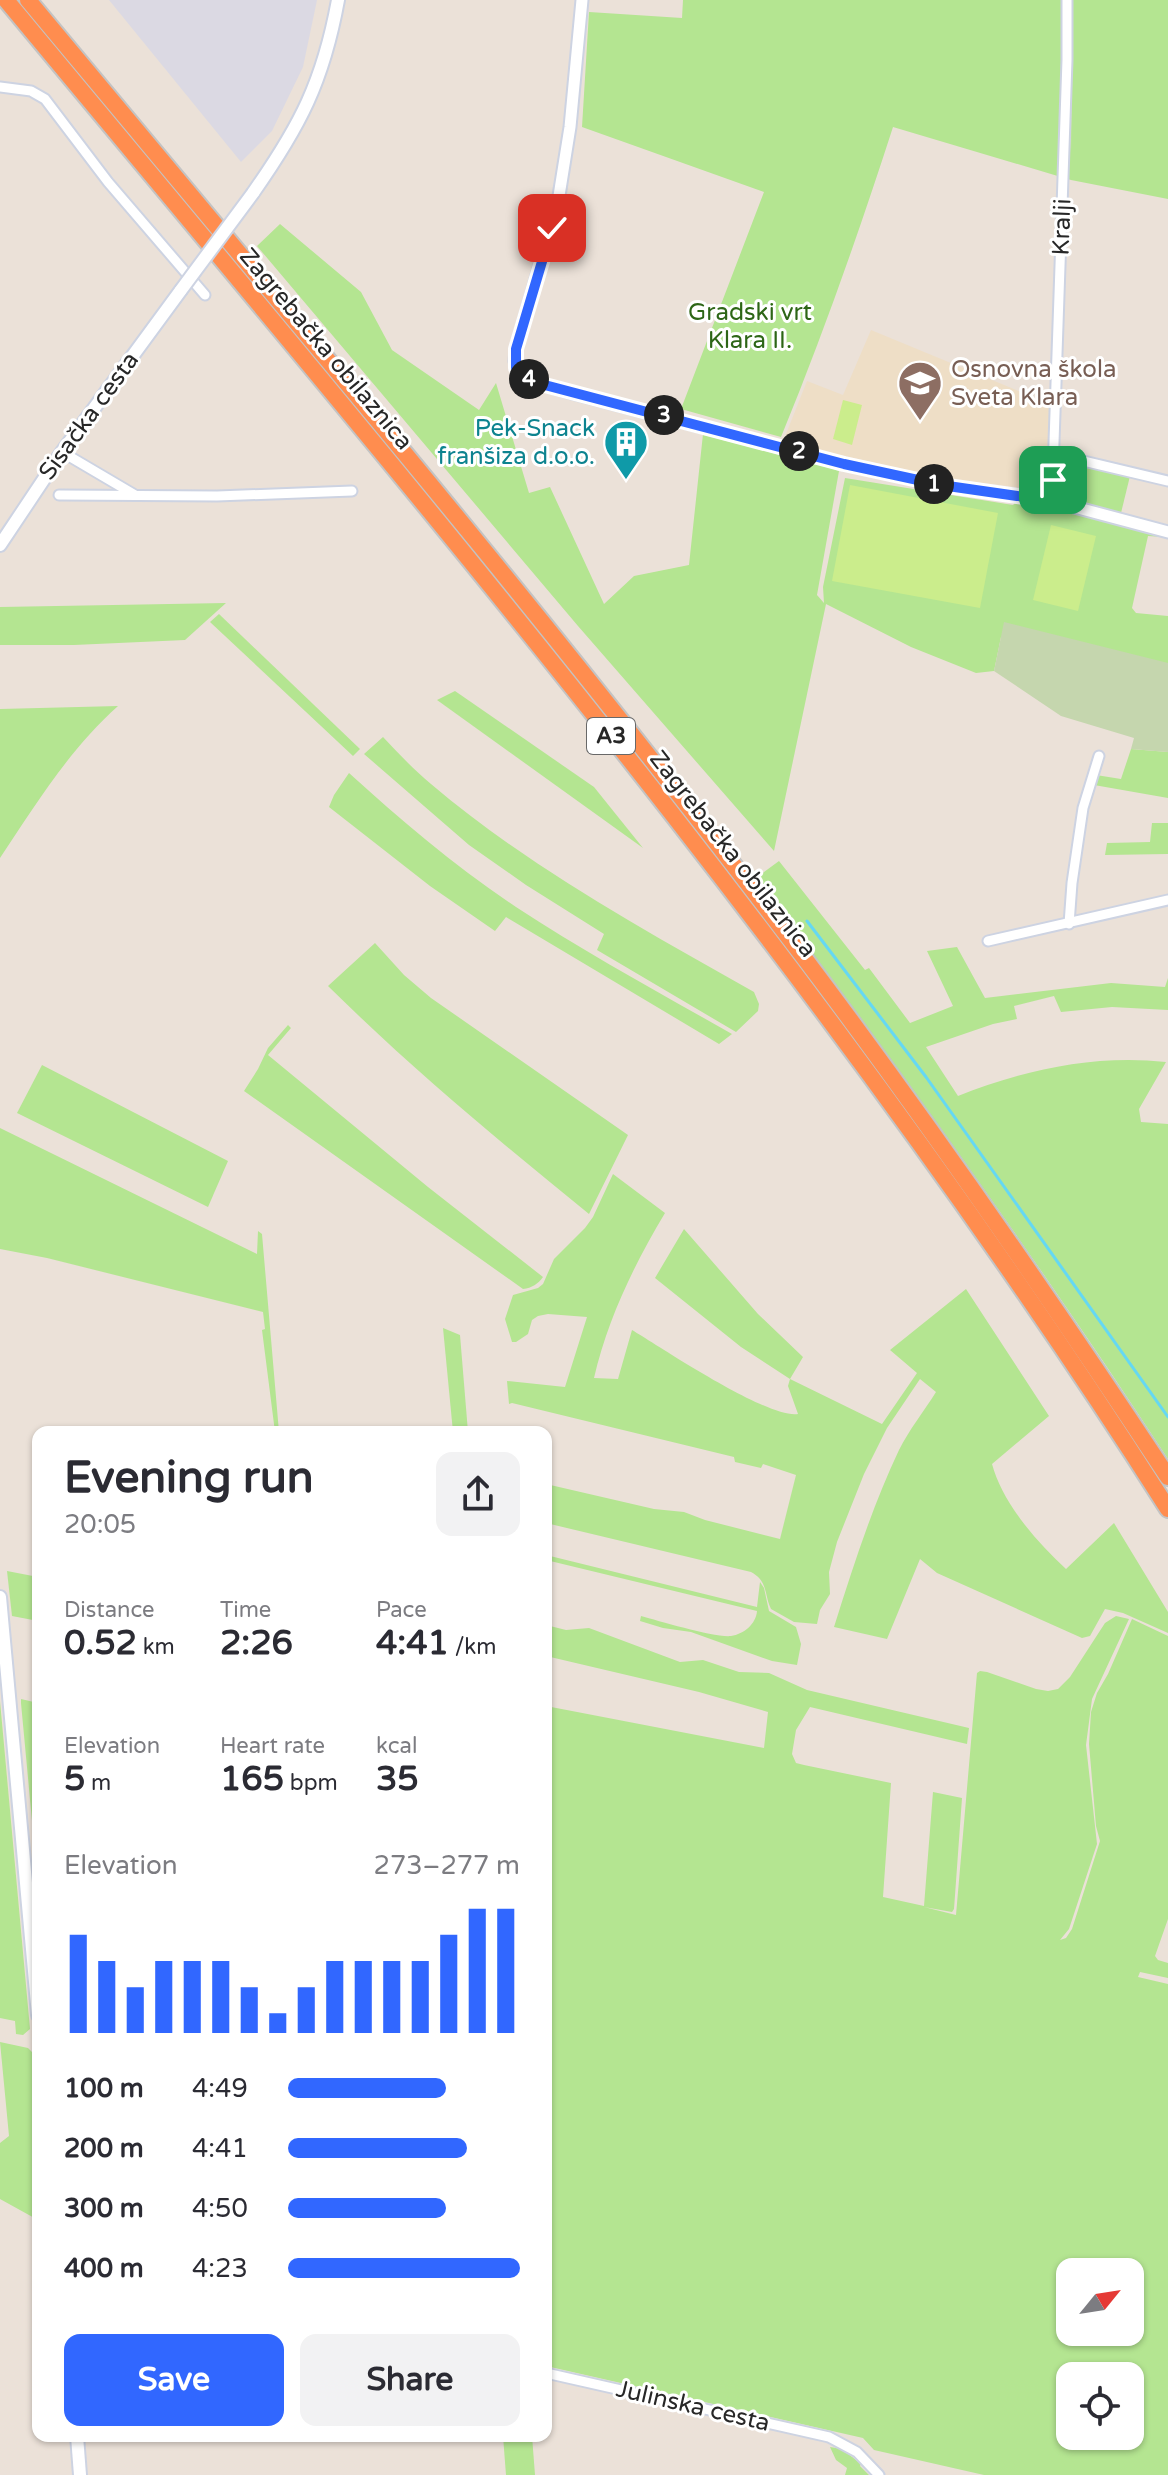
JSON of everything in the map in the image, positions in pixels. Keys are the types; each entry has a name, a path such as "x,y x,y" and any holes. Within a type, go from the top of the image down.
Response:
{"highway":[{"name":"Zagrebačka obilaznica","path":"6,0 524,628 682,826 907,1126 1060,1346 1168,1509"},
{"name":"Zagrebačka obilaznica","path":"28,0 428,483 685,803 920,1115 1075,1336 1168,1477"}],"main road":[{"name":"Sisačka cesta","path":"0,545 62,452 287,143 312,96 338,0"},
{"path":"0,1597 32,1950"},
{"path":"77,2442 80,2475"}],"street":[{"path":"582,0 570,127 558,202 516,349 518,371 541,384 572,393 844,464 941,485 1052,501 1168,532"},
{"name":"Kralji","path":"1052,501 1067,0"},
{"path":"0,87 31,91 45,99 108,182 205,295"},
{"path":"62,452 135,496"},
{"path":"1054,454 1168,481"},
{"path":"59,495 217,496 352,491"},
{"path":"1069,924 1083,808 1099,756"},
{"path":"988,941 1168,900"},
{"name":"Julinska cesta","path":"552,2374 839,2441 857,2452 879,2475"}],"shaded area":[{"path":"109,0 317,0 303,67 272,131 241,162"},
{"name":"Osnovna škola Sveta Klara","path":"871,330 1050,404 1049,491 948,479 804,447 784,439 807,381 843,395"}],"green space":[{"name":"Gradski vrt Klara II.","path":"683,0 1065,0 1071,153 1072,0 1168,0 1168,199 1071,180 893,127 840,283 781,437 681,409 764,192 582,127 589,12 682,18"},
{"path":"280,224 361,292 392,350 479,410 496,383 529,493 550,487 604,604 634,576 689,565 703,434 797,456 839,471 817,595 824,603 823,587 845,478 1013,505 1017,501 1032,503 1164,537 1148,536 1132,608 1136,613 1168,616 1168,680 1001,637 994,671 976,673 911,647 826,604 774,851 578,626 257,246"},
{"path":"843,400 862,405 852,445 833,439"},
{"path":"1060,462 1130,476 1121,513 1059,496"},
{"path":"850,485 998,513 980,608 832,581"},
{"path":"1051,525 1096,536 1078,611 1033,600"},
{"path":"226,603 185,640 0,645 0,607"},
{"path":"219,614 360,749 353,756 210,622"},
{"path":"1004,622 1168,663 1168,752 1131,749 1134,738 1061,716 994,671"},
{"path":"455,691 594,787 643,848 437,700"},
{"path":"118,706 69,759 0,858 0,709"},
{"path":"383,737 425,779 507,843 587,896 754,992 759,1004 758,1011 736,1032 597,950 604,934 469,845 364,754"},
{"path":"1131,749 1168,752 1168,798 1094,785 1096,775 1121,779"},
{"path":"349,773 430,843 516,907 596,957 732,1034 719,1044 506,917 495,931 430,886 329,807"},
{"path":"1152,823 1168,823 1168,854 1105,855 1107,843 1150,842"},
{"path":"779,861 865,970 869,968 910,1023 953,1006 927,951 957,947 985,998 1111,983 1165,987 1168,978 1168,1010 1112,1007 1061,1012 1054,996 1014,1006 1017,1019 926,1047 958,1096 1060,1066 1113,1060 1166,1062 1139,1109 1141,1122 1168,1124 1168,1459 967,1165 756,878"},
{"path":"375,943 404,975 431,998 628,1135 589,1214 456,1103 328,986"},
{"path":"288,1025 291,1028 268,1055 543,1277 539,1282 523,1289 244,1091 268,1048"},
{"path":"42,1065 228,1161 208,1207 17,1113"},
{"path":"0,1128 257,1254 258,1231 262,1234 278,1426 274,1426 262,1330 265,1329 263,1312 0,1249"},
{"path":"613,1174 665,1213 623,1292 594,1378 618,1379 632,1330 715,1381 764,1406 783,1413 798,1414 788,1386 790,1379 882,1424 917,1373 890,1350 966,1289 1049,1416 992,1464 1012,1507 1032,1534 1066,1569 1114,1523 1168,1612 1168,1633 1123,1613 1105,1609 1090,1636 1082,1638 937,1573 920,1559 887,1639 834,1627 889,1472 903,1443 936,1392 920,1379 887,1428 864,1474 837,1542 829,1572 830,1594 820,1610 817,1624 794,1622 771,1609 763,1584 751,1572 552,1524 552,1485 654,1509 684,1512 780,1539 796,1475 763,1464 761,1468 735,1462 734,1457 509,1404 507,1381 565,1387 587,1317 538,1316 532,1320 528,1334 516,1342 512,1342 505,1319 513,1295 543,1284 554,1259 593,1217"},
{"path":"684,1229 758,1314 803,1357 790,1379 741,1347 655,1278"},
{"path":"443,1328 460,1335 468,1426 452,1426"},
{"path":"552,1556 757,1607 760,1582 769,1611 796,1627 801,1644 797,1665 772,1661 691,1632 640,1621 641,1616 701,1632 731,1636 748,1628 757,1611 552,1561"},
{"path":"7,1571 32,1576 32,1620 12,1616"},
{"path":"1116,1616 1129,1619 1092,1699 1086,1745 1097,1844 1069,1929 1060,1940 1066,1938 1072,1929 1100,1841 1089,1744 1091,1712 1097,1693 1132,1619 1168,1636 1168,1919 1155,1956 1168,1963 1168,1978 1140,1972 1138,1977 1168,1984 1168,2475 984,2475 874,2450 863,2438 552,2367 552,1707 764,1748 768,1712 699,1692 552,1657 552,1626 566,1630 589,1628 680,1662 703,1660 739,1672 769,1673 807,1690 969,1728 967,1744 810,1707 796,1730 792,1754 796,1763 891,1783 883,1897 924,1906 933,1792 962,1798 954,1909 952,1912 924,1907 956,1915 977,1673 987,1672 1036,1689 1058,1689 1070,1677 1105,1623"},
{"path":"21,1699 32,1702 32,1821"},
{"path":"0,1701 30,2029 23,2035 16,2034 15,2021 0,2018"},
{"path":"0,2042 28,2048 32,2052 32,2217 0,2199 0,2143 9,2136"},
{"path":"503,2442 532,2442 535,2475 506,2475"},
{"path":"830,2447 842,2449 869,2475 845,2475 847,2468 836,2460"}],"waterway":[{"path":"807,921 926,1077 1168,1417"}],"place":[{"name":"Osnovna škola Sveta Klara","path":"920,422"},
{"name":"Pek-Snack franšiza d.o.o.","path":"626,481"}],"route":[{"path":"552,228 516,349 516,368 526,377 572,393 844,464 941,485 1052,501 1053,480"}]}
